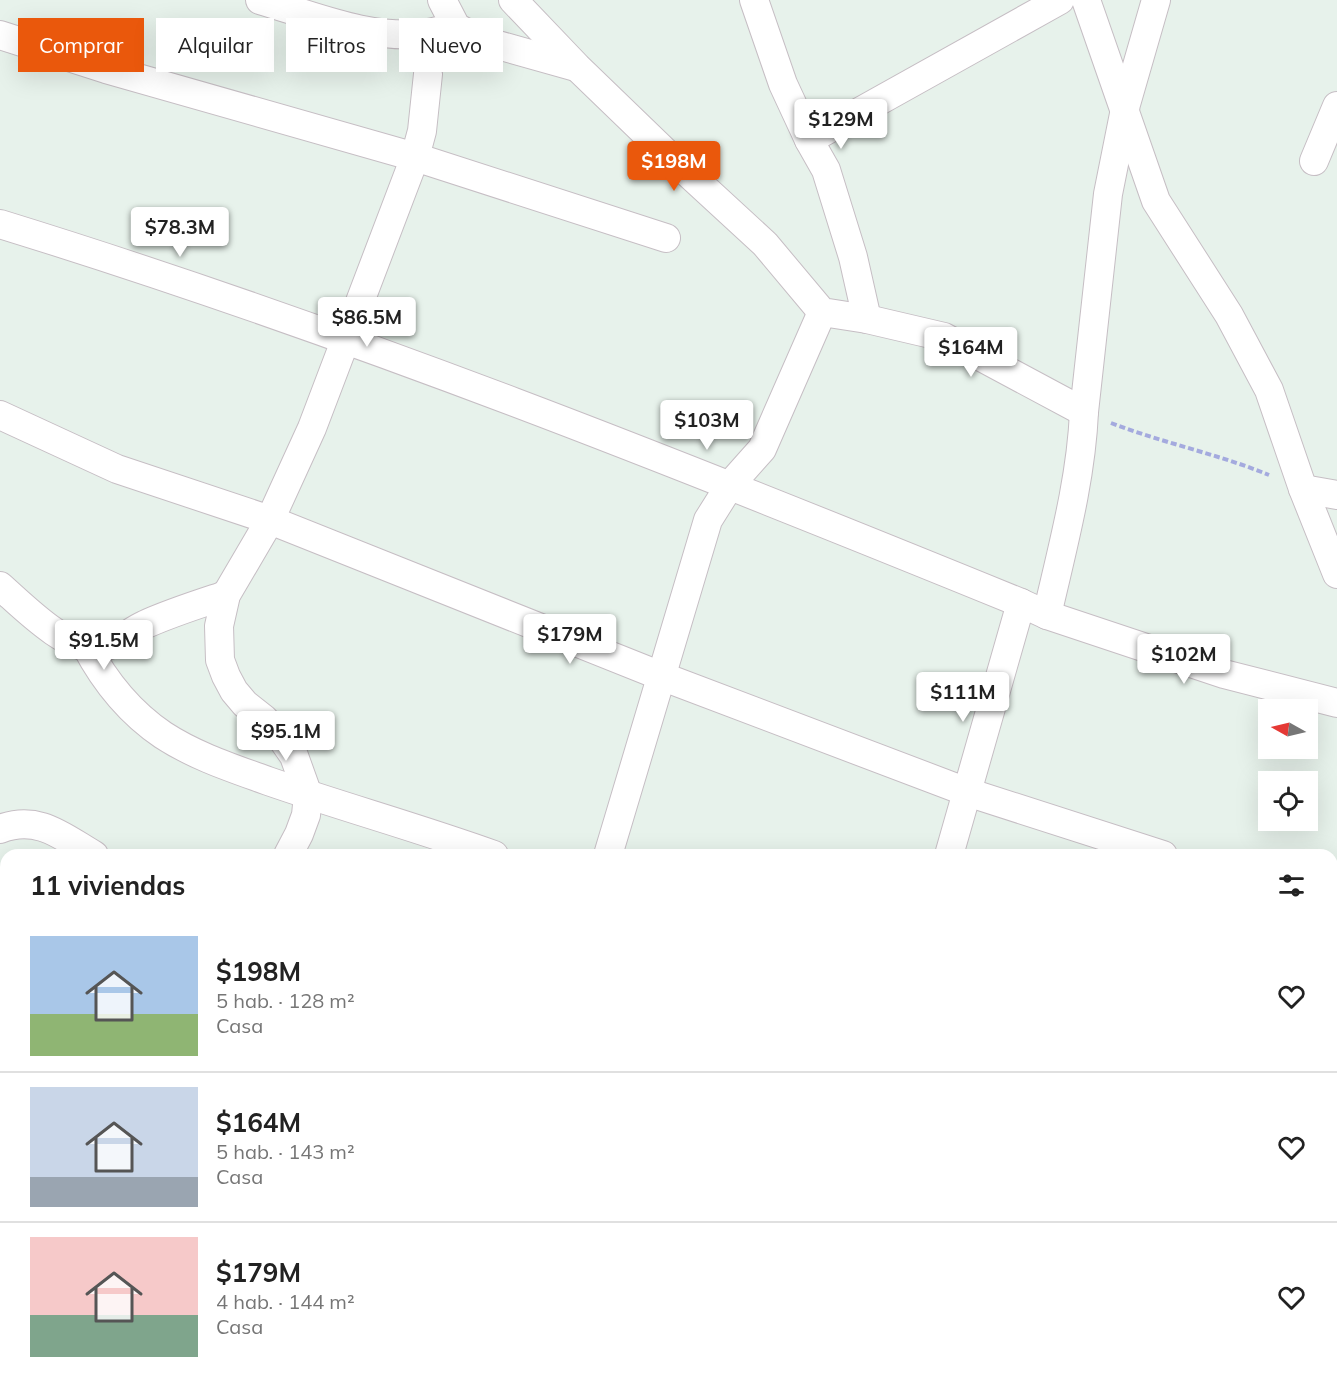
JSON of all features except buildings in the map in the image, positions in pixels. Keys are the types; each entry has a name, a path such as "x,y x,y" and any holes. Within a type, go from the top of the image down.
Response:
{"street":[{"path":"260,0 358,30 399,33"},
{"path":"442,0 451,18"},
{"path":"513,0 577,67 765,244 822,312 867,319 944,337 1084,412"},
{"path":"754,0 783,84 826,170 853,257 867,319"},
{"path":"809,140 1060,0"},
{"path":"1086,0 1156,201 1229,315 1269,390 1303,489 1337,574"},
{"path":"1047,615 1080,456 1108,194 1124,113 1156,0"},
{"path":"0,35 106,69 415,157 666,238"},
{"path":"503,46 577,67"},
{"path":"291,849 306,815 308,795 294,756 264,719 244,704 226,676 220,660 219,626 226,595 270,520 312,428 415,157 422,131 428,74"},
{"path":"1314,161 1337,106"},
{"path":"0,224 132,266 345,340 730,485 1047,615 1224,674 1337,703"},
{"path":"610,849 708,520 730,485 762,449 822,312"},
{"path":"0,415 117,469 270,520 662,676 967,792 1144,849"},
{"path":"1303,489 1337,495"},
{"path":"0,586 64,639 100,648 142,625 226,595"},
{"path":"951,849 1021,603"},
{"path":"86,646 102,676 121,699 163,735 211,761 475,849"},
{"path":"0,829 20,824 50,828 85,849"}],"path":[{"path":"1084,412 1147,437 1236,461 1303,489"}]}
